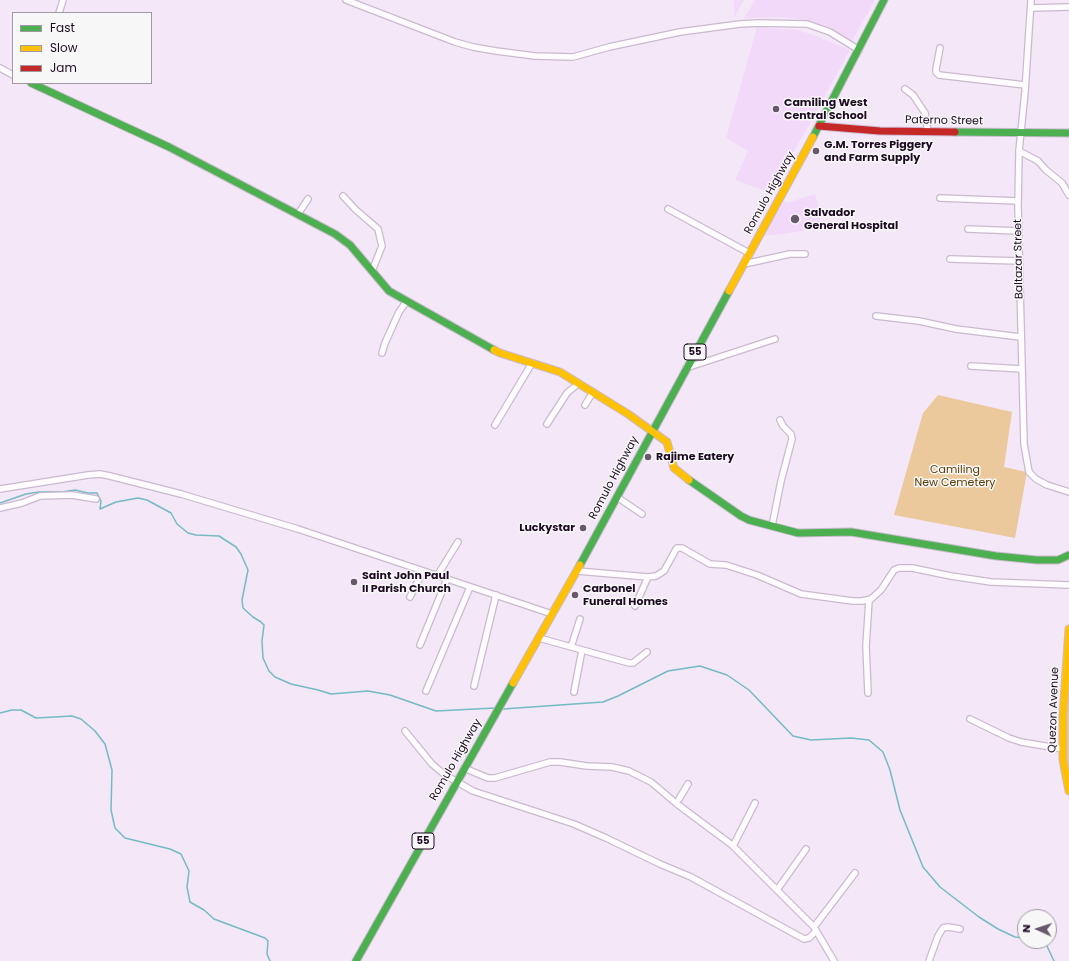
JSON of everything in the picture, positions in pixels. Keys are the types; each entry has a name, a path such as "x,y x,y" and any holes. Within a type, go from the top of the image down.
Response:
{"main road":[{"name":"Romulo Highway","path":"356,961 456,782 577,571 686,368 819,126 884,0"},
{"path":"34,84 169,147 344,239 392,293 406,302 500,353 560,372 652,431 667,442 674,468 741,516 749,520 798,533 851,532 1003,557 1058,560 1069,555"},
{"name":"Paterno Street","path":"819,126 880,131 1069,133"},
{"name":"Quezon Avenue","path":"1069,629 1063,716 1063,760 1069,791"}],"street":[{"path":"59,12 63,0"},
{"path":"346,0 473,48 535,56 573,57 610,46 680,32 758,23 807,24 830,32 859,50"},
{"name":"Baltazar Street","path":"1031,0 1020,132 1018,201 1020,337 1024,444 1029,472 1036,479 1046,485 1069,492"},
{"path":"1031,8 1069,7"},
{"path":"940,48 936,69 936,72 939,75 1025,85"},
{"path":"0,68 12,74"},
{"path":"905,89 913,95 925,112 928,132"},
{"path":"1019,151 1038,161 1046,170 1062,183 1069,195"},
{"path":"343,196 356,210 378,229 382,246 372,271"},
{"path":"940,198 1018,201"},
{"path":"298,214 308,199"},
{"path":"668,209 749,253"},
{"path":"968,229 1018,231"},
{"path":"743,264 790,254 805,254"},
{"path":"950,259 1019,261"},
{"path":"382,353 399,312 406,302"},
{"path":"876,316 919,321 956,329 1020,337"},
{"path":"686,368 775,339"},
{"path":"495,425 532,363"},
{"path":"971,366 1022,368"},
{"path":"547,424 567,393 579,383"},
{"path":"585,405 593,392"},
{"path":"772,526 781,481 792,445 791,434 783,426 780,420"},
{"path":"0,489 88,475 100,474 110,476 181,494 298,529 552,614"},
{"path":"0,508 22,503 40,496 72,495 96,498"},
{"path":"616,497 642,514"},
{"path":"437,576 458,542"},
{"path":"577,571 648,577 660,574 677,548 682,548 710,564 726,565 757,574 801,594 853,601 869,600 881,590 894,570 899,568 912,568 991,582 1069,585"},
{"path":"410,597 423,571"},
{"path":"635,606 648,577"},
{"path":"420,645 447,579"},
{"path":"426,691 470,587"},
{"path":"474,686 496,595"},
{"path":"868,693 866,646 869,600"},
{"path":"571,647 580,619"},
{"path":"539,638 629,663 633,663 647,652"},
{"path":"574,692 582,650"},
{"path":"970,719 1021,742 1063,749"},
{"path":"406,731 432,764 456,782 474,791 561,820 606,838 691,877 804,939 809,938 855,873"},
{"path":"464,768 488,778 495,778 550,762 560,762 587,766 612,767 628,771 650,782 678,802 733,846 815,929 834,961"},
{"path":"678,802 688,784"},
{"path":"733,846 755,803"},
{"path":"777,890 806,849"},
{"path":"929,961 938,936 943,928 948,927 960,929"}],"shaded area":[{"path":"734,0 744,0 734,17"},
{"path":"755,0 875,0 852,41 831,28 807,20 783,17 744,18"},
{"name":"Camiling West Central School","path":"757,27 798,30 850,50 771,193 735,180 748,151 726,138"},
{"name":"Salvador General Hospital","path":"815,194 820,211 820,228 762,236 781,200 787,203"}],"green space":[{"name":"Camiling New Cemetery","path":"938,395 1012,412 1004,467 1027,472 1015,538 894,515 923,413"},
{"path":"1069,682 1069,782 1065,755"}],"waterway":[{"path":"0,503 26,494 75,490 88,493 97,493 101,501 100,509 116,502 138,498 147,500 171,513 177,524 188,533 196,535 219,536 236,547 248,570 242,600 243,608 264,625 262,641 263,658 269,671 275,677 291,684 331,694 368,691 390,695 436,711 495,708"},
{"path":"503,709 603,702 668,671 700,666 727,675 749,690 793,736 811,740 851,738 869,740 883,752 890,770 900,810 923,867 940,887 979,917 998,929 1017,937"},
{"path":"0,713 12,710 21,710 36,718 72,716 81,719 95,731 105,744 112,770 111,810 115,828 125,838 170,849 181,854 189,871 187,887 190,902 204,910 214,919 265,938 268,941 267,954 270,961"},
{"path":"1048,949 1054,961"}],"traffic: fast":[{"path":"813,137 884,0"},
{"path":"33,84 169,147 335,234 350,245 389,291 494,350"},
{"path":"955,132 1069,133"},
{"path":"580,565 729,291"},
{"path":"689,480 749,520 798,533 851,532 996,556 1037,560 1058,560 1069,555"},
{"path":"356,961 513,683"}],"traffic: slow":[{"path":"729,291 813,137"},
{"path":"494,350 560,372 628,414 667,442 674,468 689,480"},
{"path":"513,683 580,565"},
{"path":"1069,629 1063,716 1063,760 1069,791"}],"traffic: jam":[{"path":"819,126 880,131 955,132"}],"place":[{"name":"Camiling West Central School","path":"776,109"},
{"name":"G.M. Torres Piggery and Farm Supply","path":"816,151"},
{"name":"Salvador General Hospital","path":"795,219"},
{"name":"Rajime Eatery","path":"648,457"},
{"name":"Luckystar","path":"583,528"},
{"name":"Saint John Paul II Parish Church","path":"354,582"},
{"name":"Carbonel Funeral Homes","path":"575,595"}]}
